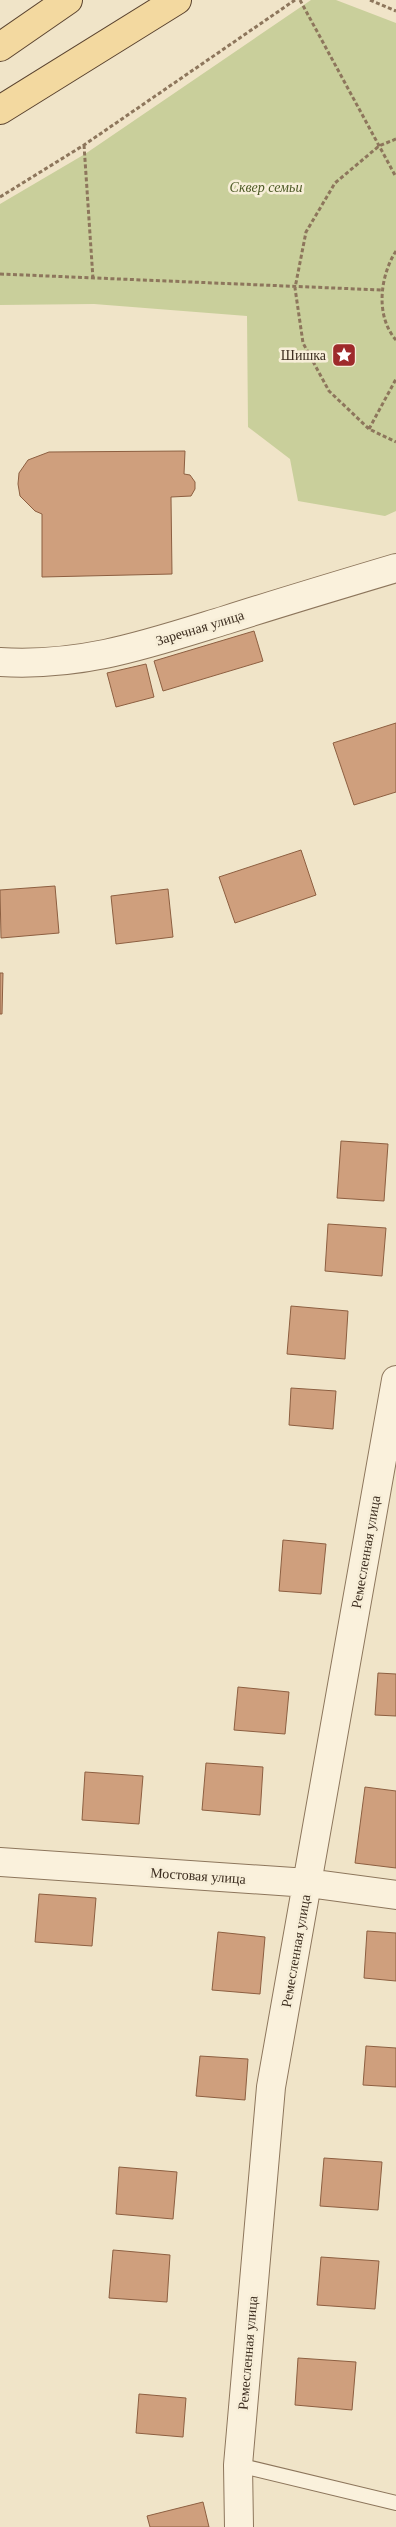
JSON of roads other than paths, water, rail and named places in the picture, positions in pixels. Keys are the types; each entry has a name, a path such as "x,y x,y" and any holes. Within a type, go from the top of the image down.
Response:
{"main road":[{"path":"0,47 68,0"},
{"path":"0,110 177,0"}],"street":[{"name":"Заречная улица","path":"0,662 28,664 78,660 128,650 396,568"},
{"name":"Ремесленная улица","path":"239,2527 238,2465 271,2087 396,1380"},
{"name":"Мостовая улица","path":"0,1862 308,1884 396,1895"}],"lane":[{"path":"238,2465 396,2502"}],"place":[{"name":"Шишка","path":"344,355"}],"park label":[{"name":"Сквер семьи","path":"266,187"}]}
